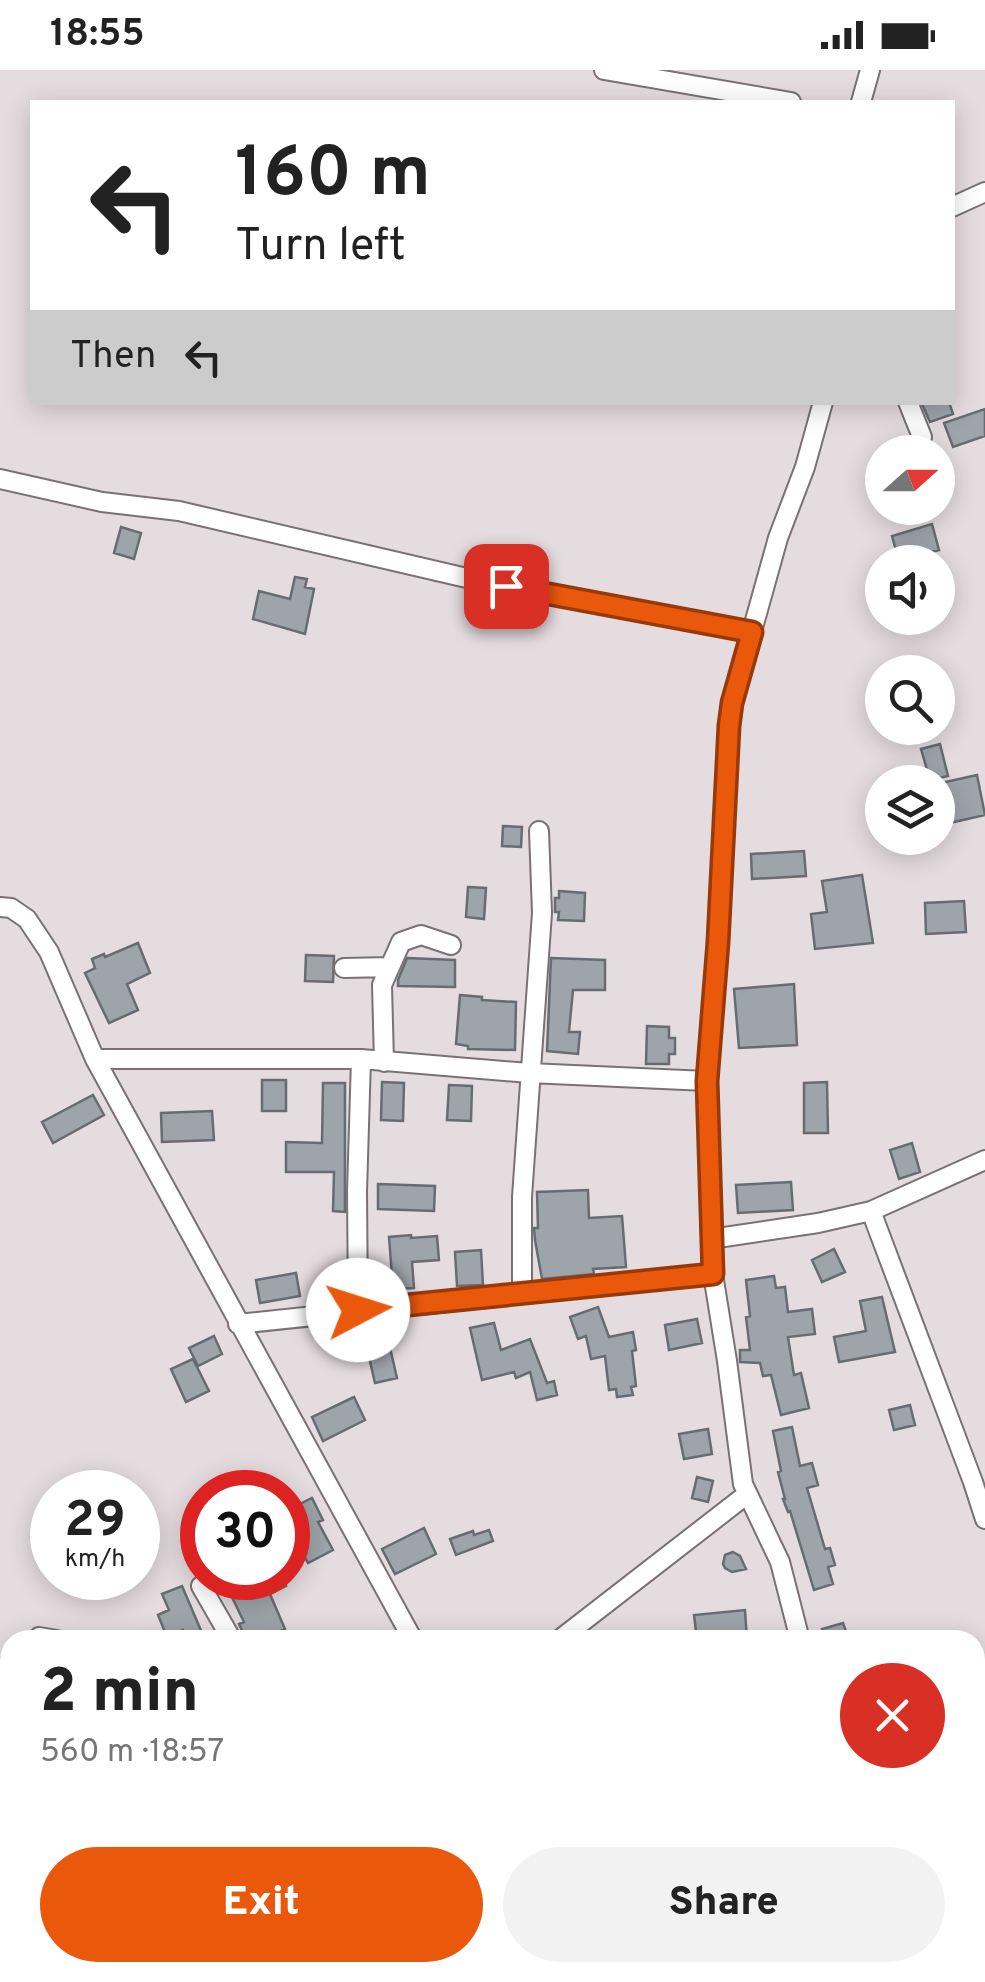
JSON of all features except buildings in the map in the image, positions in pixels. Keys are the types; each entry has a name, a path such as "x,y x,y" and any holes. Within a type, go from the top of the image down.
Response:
{"street":[{"path":"604,70 778,100"},
{"path":"862,100 870,70"},
{"path":"955,205 985,192"},
{"path":"797,1630 780,1562 742,1484 713,1274 707,1081 732,703 778,538 805,467 821,405"},
{"path":"909,405 921,435"},
{"path":"0,479 102,502 179,511 471,579 752,632"},
{"path":"522,1294 522,1198 542,913 539,831"},
{"path":"0,907 11,908 27,919 49,952 95,1059 407,1630"},
{"path":"384,1062 382,985 401,942 421,935 450,945"},
{"path":"344,968 390,967"},
{"path":"95,1059 361,1059 529,1073 707,1081"},
{"path":"358,1310 361,1059"},
{"path":"711,1239 871,1211 985,1160"},
{"path":"871,1211 985,1519"},
{"path":"238,1324 713,1274"},
{"path":"572,1630 746,1495"},
{"path":"209,1600 226,1630"}],"route":[{"path":"358,1310 713,1274 707,1081 729,726 752,632 506,586"}]}
